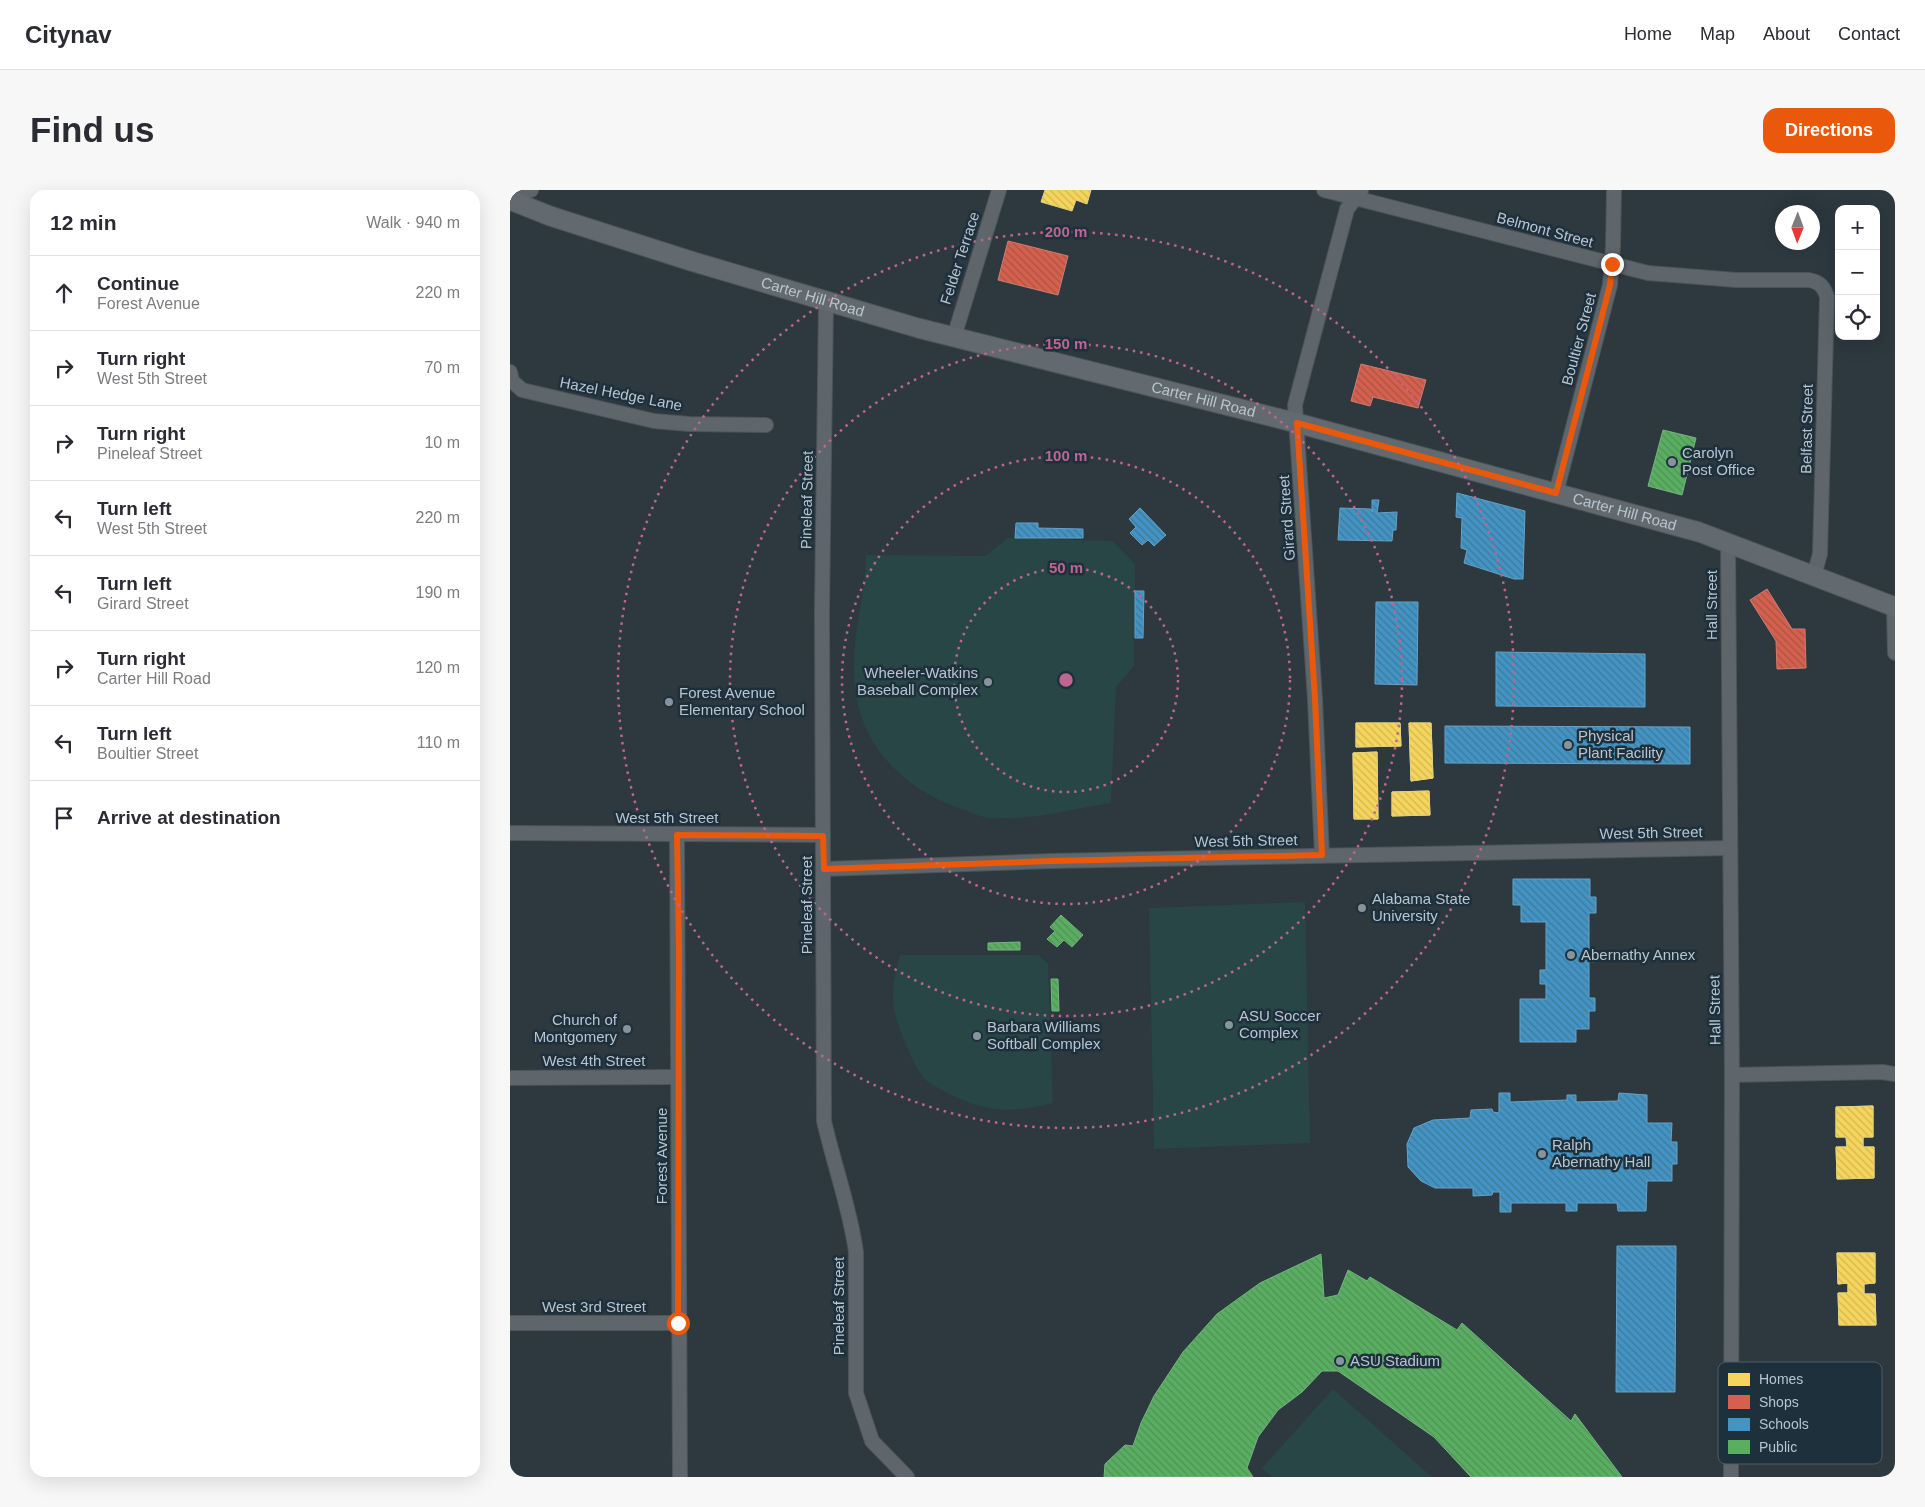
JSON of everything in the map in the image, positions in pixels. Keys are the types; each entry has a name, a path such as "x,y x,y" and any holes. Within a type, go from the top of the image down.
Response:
{"main road":[{"name":"Carter Hill Road","path":"510,198 550,216 826,302 954,337 1297,423 1699,532 1895,607"}],"street":[{"path":"510,198 531,190"},
{"name":"Felder Terrace","path":"954,337 999,190"},
{"name":"Belmont Street","path":"1324,190 1358,194 1612,264 1669,276 1736,280 1809,280 1820,284"},
{"name":"Boultier Street","path":"1556,493 1610,285 1614,190"},
{"name":"Girard Street","path":"1322,855 1315,699 1295,406 1347,210 1358,194"},
{"name":"Belfast Street","path":"1814,575 1820,554 1827,297 1824,288 1820,284"},
{"name":"Pineleaf Street","path":"826,302 823,482 824,1121 833,1163 853,1228 856,1252 856,1393 872,1441 907,1477"},
{"name":"Hazel Hedge Lane","path":"510,372 512,381 522,390 625,415 689,424 766,425"},
{"name":"Hall Street","path":"1728,542 1732,1075 1731,1362"},
{"path":"1895,607 1895,653"},
{"name":"West 5th Street","path":"510,834 823,836"},
{"name":"Forest Avenue","path":"677,835 680,1477"},
{"name":"West 5th Street","path":"824,869 1051,861 1730,848"},
{"path":"1732,1075 1882,1072 1895,1074"},
{"name":"West 4th Street","path":"510,1078 678,1077"},
{"name":"West 3rd Street","path":"510,1323 678,1323"},
{"name":"Hall Street","path":"1731,1464 1731,1477"}],"green space":[{"name":"Wheeler-Watkins Baseball Complex","path":"1008,538 1113,541 1135,564 1134,666 1116,687 1111,803 1021,818 987,818 980,816 940,800 920,789 902,775 886,760 873,742 863,721 857,699 854,660 866,555 985,556"},
{"name":"ASU Soccer Complex","path":"1305,902 1310,1143 1154,1149 1149,908"},
{"name":"Barbara Williams Softball Complex","path":"900,955 1039,955 1048,964 1053,1103 1013,1110 988,1108 963,1100 929,1083 915,1063 896,1017 893,989"},
{"path":"1333,1389 1432,1477 1272,1477 1262,1468"}],"building: Homes":[{"path":"1045,190 1091,190 1087,204 1076,200 1072,211 1041,202"},
{"path":"1356,723 1400,723 1401,746 1356,747"},
{"path":"1356,723 1400,723 1401,746 1356,747"},
{"path":"1409,723 1431,723 1433,778 1411,781"},
{"path":"1409,723 1431,723 1433,778 1411,781"},
{"path":"1377,752 1378,819 1354,819 1353,753"},
{"path":"1377,752 1378,819 1354,819 1353,753"},
{"path":"1429,791 1430,815 1392,816 1392,792"},
{"path":"1429,791 1430,815 1392,816 1392,792"},
{"path":"1873,1106 1873,1137 1863,1137 1863,1147 1874,1147 1874,1178 1837,1179 1836,1147 1847,1147 1846,1137 1836,1137 1836,1107"},
{"path":"1873,1106 1873,1137 1863,1137 1863,1147 1874,1147 1874,1178 1837,1179 1836,1147 1847,1147 1846,1137 1836,1137 1836,1107"},
{"path":"1837,1253 1875,1253 1875,1283 1864,1284 1864,1294 1875,1294 1876,1325 1839,1325 1838,1293 1848,1293 1848,1283 1838,1284"},
{"path":"1837,1253 1875,1253 1875,1283 1864,1284 1864,1294 1875,1294 1876,1325 1839,1325 1838,1293 1848,1293 1848,1283 1838,1284"}],"building: Shops":[{"path":"1008,241 1068,256 1058,295 998,280"},
{"path":"1361,364 1426,380 1418,408 1373,397 1370,406 1351,401"},
{"path":"1767,589 1792,629 1805,629 1806,668 1777,669 1776,641 1750,600"}],"building: Schools":[{"path":"1457,493 1525,511 1523,579 1514,579 1464,563 1467,550 1461,548 1462,518 1456,517"},
{"path":"1372,500 1379,500 1377,513 1397,512 1396,530 1393,530 1392,541 1338,540 1340,508 1371,509 1372,512"},
{"path":"1140,508 1166,535 1154,546 1148,540 1142,545 1130,533 1136,527 1129,519"},
{"path":"1016,523 1038,523 1038,528 1083,529 1083,538 1015,538"},
{"path":"1135,591 1144,591 1143,638 1135,638"},
{"path":"1376,602 1418,602 1417,685 1375,684"},
{"path":"1496,652 1645,654 1645,707 1496,706"},
{"name":"Physical Plant Facility","path":"1445,726 1690,727 1690,764 1445,763"},
{"name":"Abernathy Annex","path":"1513,879 1590,879 1590,897 1596,897 1596,913 1589,913 1589,948 1595,948 1595,962 1589,962 1589,998 1595,998 1595,1011 1589,1011 1589,1029 1576,1029 1576,1042 1520,1042 1520,999 1546,999 1546,984 1540,984 1540,970 1546,970 1546,922 1521,922 1521,905 1513,905"},
{"name":"Ralph Abernathy Hall","path":"1499,1093 1510,1093 1510,1102 1567,1100 1567,1095 1576,1095 1576,1102 1618,1101 1619,1093 1647,1095 1647,1123 1672,1123 1671,1142 1677,1142 1677,1164 1672,1164 1672,1181 1647,1181 1646,1211 1618,1211 1617,1203 1577,1203 1577,1211 1566,1211 1566,1203 1511,1203 1511,1212 1500,1212 1500,1192 1493,1192 1492,1195 1473,1196 1473,1188 1435,1188 1421,1181 1408,1167 1407,1144 1414,1128 1433,1120 1470,1118 1471,1110 1492,1109 1493,1112 1499,1113"},
{"path":"1617,1246 1676,1246 1675,1392 1616,1392"}],"building: Public":[{"name":"Carolyn Post Office","path":"1663,430 1696,438 1682,495 1648,486"},
{"path":"1061,915 1083,935 1072,947 1064,940 1057,947 1047,939 1055,931 1050,927"},
{"path":"1020,942 1020,950 988,950 988,943"},
{"path":"1051,979 1058,979 1059,1011 1052,1011"},
{"name":"ASU Stadium","path":"1321,1254 1324,1298 1338,1295 1348,1270 1367,1281 1370,1277 1457,1330 1462,1323 1571,1421 1575,1414 1622,1477 1471,1477 1434,1437 1338,1371 1322,1371 1302,1392 1278,1410 1258,1437 1247,1468 1253,1477 1104,1477 1105,1464 1125,1445 1133,1446 1141,1423 1154,1396 1183,1352 1217,1314 1260,1283"}],"place":[{"name":"Carolyn Post Office","path":"1672,462"},
{"name":"Wheeler-Watkins Baseball Complex","path":"988,682"},
{"name":"Forest Avenue Elementary School","path":"669,702"},
{"name":"Physical Plant Facility","path":"1568,745"},
{"name":"Alabama State University","path":"1362,908"},
{"name":"Abernathy Annex","path":"1571,955"},
{"name":"ASU Soccer Complex","path":"1229,1025"},
{"name":"Church of Montgomery","path":"627,1029"},
{"name":"Barbara Williams Softball Complex","path":"977,1036"},
{"name":"Ralph Abernathy Hall","path":"1542,1154"},
{"name":"ASU Stadium","path":"1340,1361"}],"route":[{"path":"678,1323 679,950 677,835 823,836 824,869 1051,861 1322,855 1315,699 1297,423 1556,493 1610,285 1612,264"}]}
